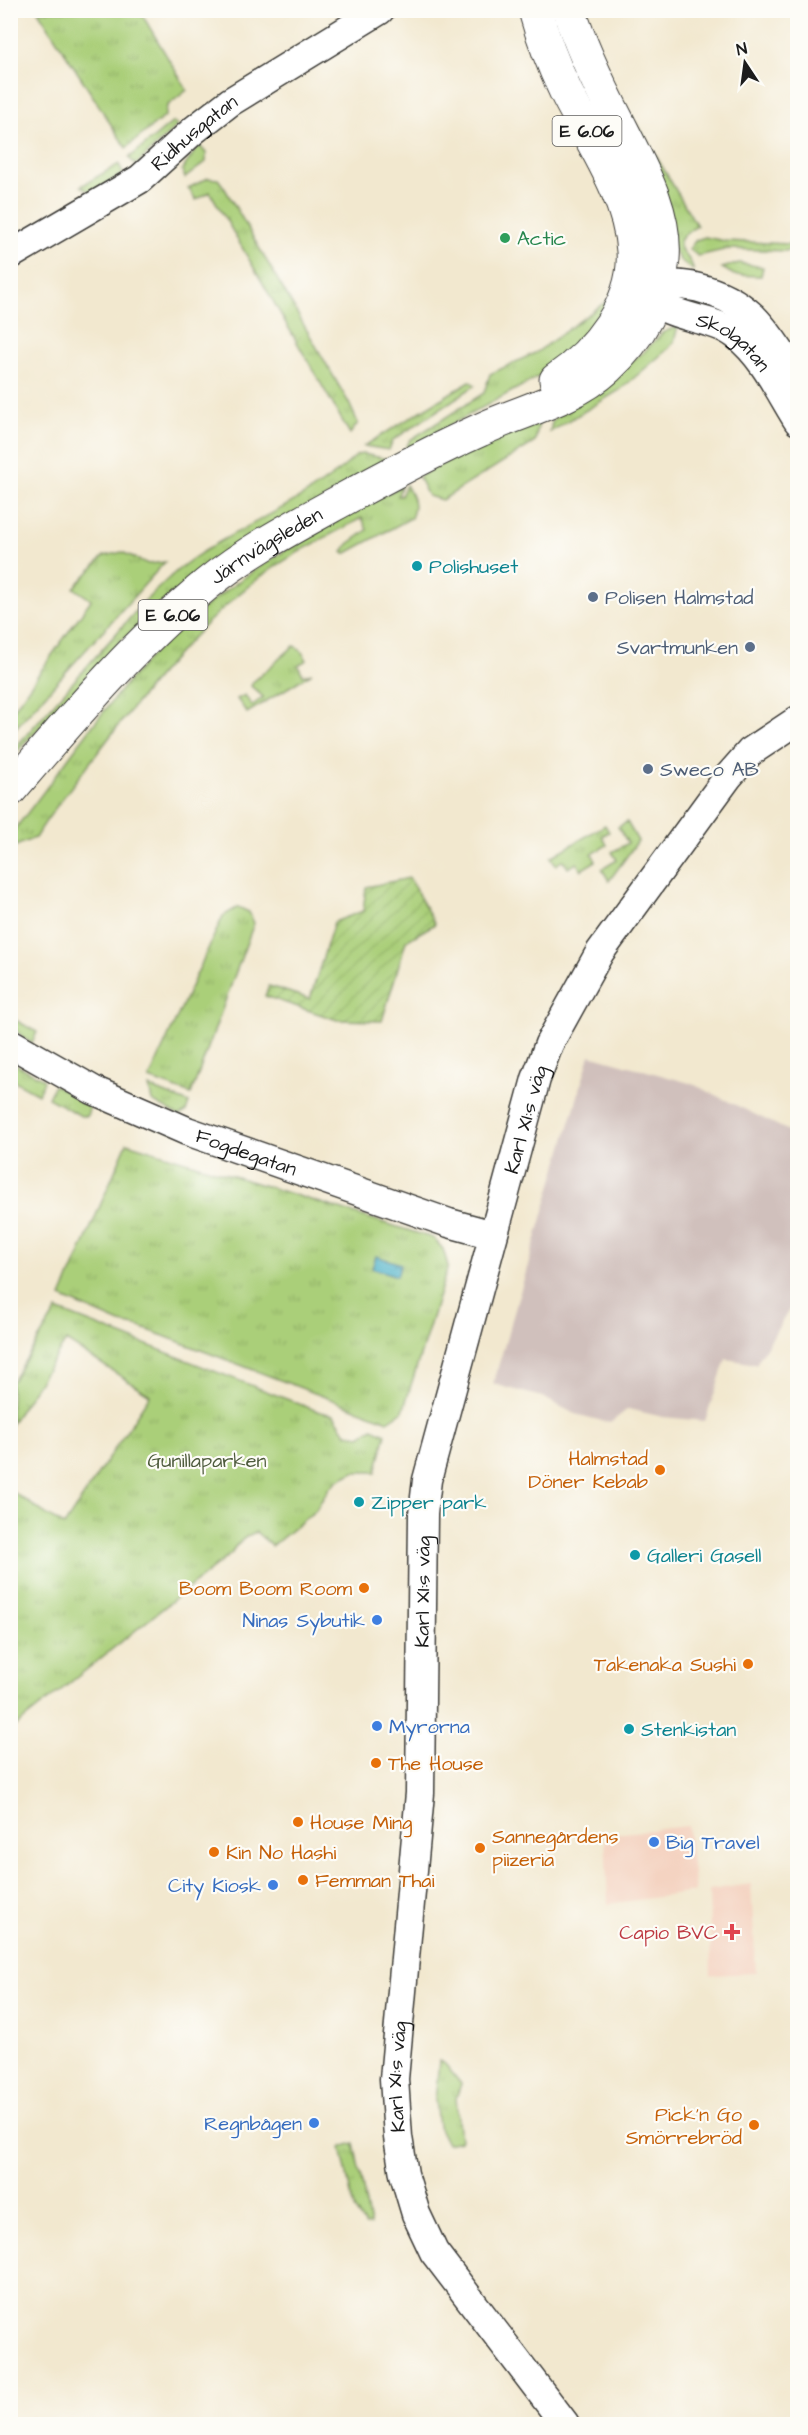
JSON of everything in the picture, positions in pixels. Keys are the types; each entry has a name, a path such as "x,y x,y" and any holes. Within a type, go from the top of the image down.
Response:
{"highway":[{"name":"E 6.06","path":"535,10 553,63 620,198 629,228 633,254"},
{"name":"E 6.06","path":"569,10 607,101 647,181 657,210 663,248 652,293"},
{"name":"Järnvägsleden","path":"482,429 563,375 586,356 603,337 617,313 629,279 633,254"},
{"name":"Järnvägsleden","path":"10,790 110,674 208,583 292,527 482,429 566,394 591,381 608,367 636,335 652,293"}],"street":[{"name":"Ridhusgatan","path":"10,255 140,179 194,130 230,102 380,10"},
{"path":"617,313 652,293 633,254"},
{"name":"Skolgatan","path":"652,293 695,288 732,302 760,325 798,380"},
{"name":"Skolgatan","path":"652,293 667,309 719,324 734,333 759,357 798,421"},
{"name":"Karl XI:s väg","path":"565,2424 434,2252 416,2214 404,2174 398,2137 394,2079 420,1804 423,1514 436,1442 536,1080 563,1016 600,952 728,777 750,752 798,720"},
{"name":"Fogdegatan","path":"10,1043 93,1090 187,1131 449,1223 494,1235"}],"shaded area":[{"path":"590,1055 693,1084 797,1135 797,1297 756,1364 726,1359 705,1421 663,1417 628,1409 610,1423 575,1414 542,1397 493,1384"},
{"path":"688,1826 695,1892 608,1904 605,1835"},
{"name":"Capio BVC","path":"751,1884 756,1973 711,1975 709,1890"}],"green space":[{"path":"38,11 140,11 187,90 167,106 165,116 126,148"},
{"path":"173,122 178,125 136,165 129,158"},
{"path":"636,122 697,226 686,233 679,245 692,264 693,270 680,260 675,252"},
{"path":"199,145 206,153 206,162 185,178 182,170"},
{"path":"119,164 123,174 91,193 81,186"},
{"path":"208,178 218,179 224,187 349,403 358,423 350,434 210,192 196,200 188,188"},
{"path":"705,237 725,241 790,244 793,247 786,251 728,249 698,256 689,249 696,240"},
{"path":"739,263 763,267 761,276 734,275 722,268"},
{"path":"607,301 605,308 568,357 538,377 405,450 410,440 484,393 490,374 537,352"},
{"path":"678,326 674,342 669,348 620,390 550,432 552,422 558,414 644,352 662,333"},
{"path":"470,381 475,385 473,387 393,440 389,450 364,446"},
{"path":"539,421 535,442 442,500 428,496 419,478 421,475 471,448"},
{"path":"357,455 388,459 173,593 116,646 11,758 11,752 144,602 184,565 228,537 316,488"},
{"path":"406,485 413,501 414,509 411,518 345,554 343,552 348,544 367,530 362,518 275,567 218,613 176,655 138,701 67,792 35,838 11,848 10,835 105,710 138,670 168,640 229,588 261,566 329,525 401,486 398,496 401,496"},
{"path":"122,552 148,564 165,562 11,733 11,713 91,600 74,588 104,556"},
{"path":"294,646 300,649 307,660 298,665 303,675 312,673 247,713 237,699 245,695 252,706 263,697 251,686 253,682"},
{"path":"627,822 638,841 609,881 602,869 617,860 612,852 628,843 618,827"},
{"path":"605,825 609,832 602,836 607,845 592,854 596,861 581,870 577,863 568,868 563,860 556,865 551,857"},
{"path":"409,878 435,924 406,941 382,1021 337,1020 265,996 269,986 310,999 334,922 363,911 366,887"},
{"path":"238,907 249,912 254,923 191,1094 149,1079 223,916"},
{"path":"10,1017 37,1032 32,1043 18,1032"},
{"path":"11,1062 42,1078 44,1081 38,1094 11,1079"},
{"path":"54,1085 91,1103 87,1116 81,1116 48,1098"},
{"path":"149,1087 189,1103 186,1112 179,1116 152,1101"},
{"path":"127,1143 433,1238 443,1249 448,1266 403,1411 388,1421 140,1327 120,1323 61,1297"},
{"name":"Gunillaparken","path":"57,1310 320,1412 334,1415 346,1433 360,1436 373,1428 386,1434 376,1472 354,1472 338,1480 329,1488 316,1510 272,1546 256,1532 245,1538 232,1553 16,1726 10,1720 11,1491 64,1526 150,1395 66,1341 11,1424 11,1383"},
{"path":"439,2061 445,2064 461,2084 456,2098 460,2141 447,2144 438,2126 435,2100"},
{"path":"354,2143 370,2225 365,2226 354,2209 341,2147"}],"water":[{"path":"376,1256 401,1264 397,1276 372,1268"}],"place":[{"name":"Actic","path":"505,238"},
{"name":"Polishuset","path":"417,566"},
{"name":"Polisen Halmstad","path":"593,597"},
{"name":"Svartmunken","path":"750,647"},
{"name":"Sweco AB","path":"648,769"},
{"name":"Halmstad Döner Kebab","path":"660,1470"},
{"name":"Zipper park","path":"359,1502"},
{"name":"Galleri Gasell","path":"635,1555"},
{"name":"Boom Boom Room","path":"364,1588"},
{"name":"Ninas Sybutik","path":"377,1620"},
{"name":"Takenaka Sushi","path":"748,1664"},
{"name":"Myrorna","path":"377,1726"},
{"name":"Stenkistan","path":"629,1729"},
{"name":"The House","path":"376,1763"},
{"name":"House Ming","path":"298,1822"},
{"name":"Big Travel","path":"654,1842"},
{"name":"Sannegårdens piizeria","path":"480,1848"},
{"name":"Kin No Hashi","path":"214,1852"},
{"name":"Femman Thai","path":"303,1880"},
{"name":"City Kiosk","path":"273,1885"},
{"name":"Capio BVC","path":"732,1932"},
{"name":"Regnbågen","path":"314,2123"},
{"name":"Pick'n Go Smörrebröd","path":"754,2125"}]}
